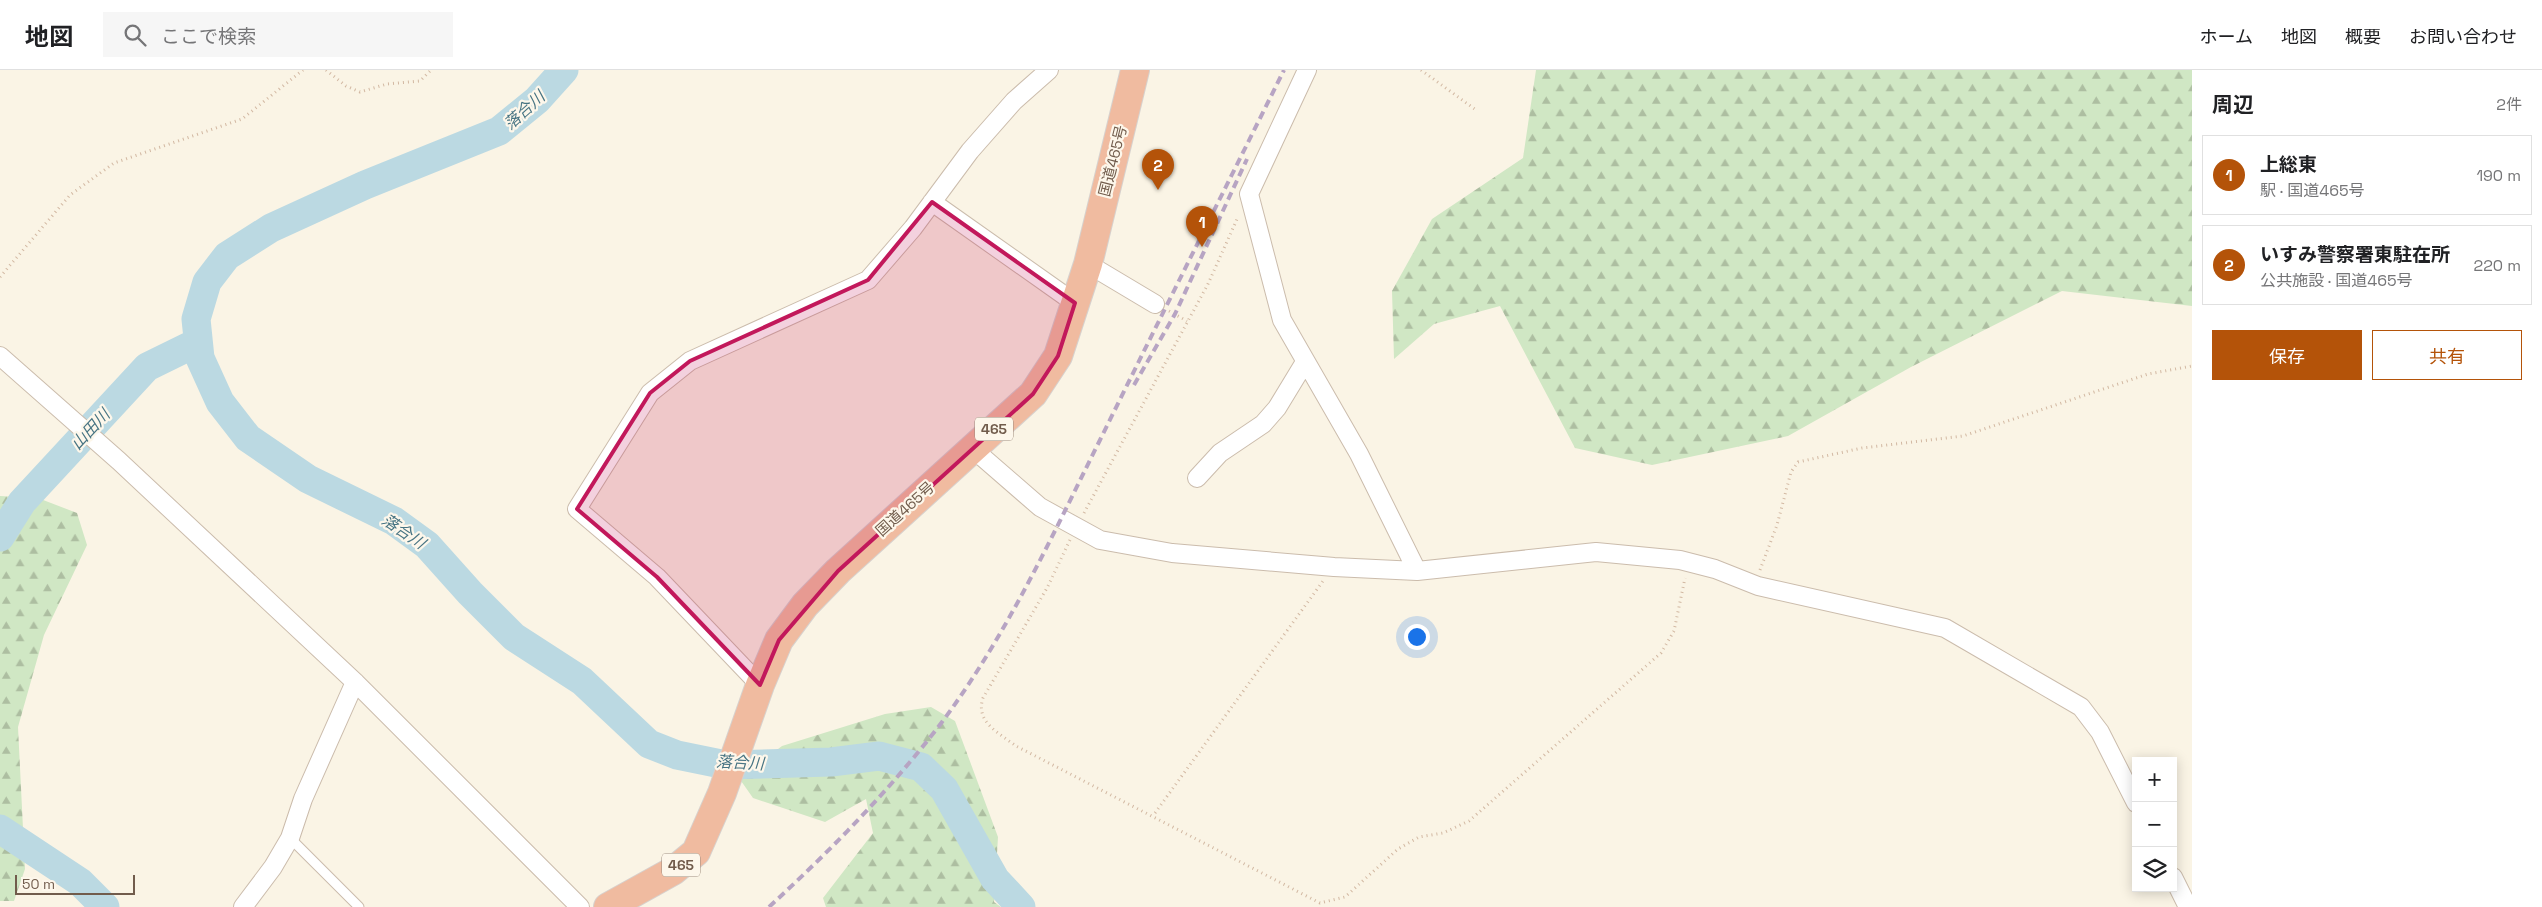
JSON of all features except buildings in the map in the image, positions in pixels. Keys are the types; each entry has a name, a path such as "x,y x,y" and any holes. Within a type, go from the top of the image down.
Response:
{"highway":[{"name":"国道465号","path":"608,907 673,871 696,852 722,793 760,685 779,640 805,605 838,571 1033,394 1058,356 1088,264 1135,70"}],"street":[{"path":"760,685 657,577 577,510 650,393 690,361 868,280 932,202 970,151 1014,101 1049,70"},
{"path":"1307,70 1249,194 1282,320 1359,454 1417,571"},
{"path":"932,202 1075,303"},
{"path":"1088,264 1155,304"},
{"path":"0,356 119,460 355,682 580,907"},
{"path":"1197,478 1220,453 1262,424 1277,408 1305,362"},
{"path":"972,448 1040,507 1100,540 1172,553 1334,567 1417,571 1596,552 1688,562 1715,569 1758,586 1945,628 2081,707 2100,732 2135,802"},
{"path":"243,907 273,867 290,838 303,799 355,682"},
{"path":"2177,885 2188,907"}],"lane":[{"path":"290,838 359,907"}],"path":[{"path":"0,278 70,195 114,163 242,120 303,70"},
{"path":"326,70 346,86 360,92 387,84 420,81 431,70"},
{"path":"1421,70 1476,110"},
{"path":"1249,194 1208,284 1076,528 1047,588 983,698 980,708 984,722 1016,746 1320,903 1345,897 1398,849 1419,837 1443,832 1469,821 1661,652 1674,631 1688,562"},
{"path":"1155,304 1181,315 1188,321"},
{"path":"1758,586 1757,579 1777,525 1791,472 1798,462 1862,448 1963,436 2148,374 2192,366"},
{"path":"1155,813 1334,567"}],"highlighted area":[{"path":"932,202 1075,303 1058,356 1033,394 838,571 779,640 760,685 657,577 577,509 650,393 690,361 868,280"}],"green space":[{"path":"1536,70 2192,70 2192,306 2062,291 1911,367 1788,436 1652,465 1575,448 1500,306 1434,324 1394,359 1392,291 1432,219 1523,158"},
{"path":"0,496 38,498 77,513 87,545 44,635 18,727 25,869 14,901 0,901"},
{"path":"931,707 955,721 998,837 994,902 1001,907 826,907 823,898 873,833 866,799 825,822 753,798 739,778 782,746 885,714"}],"waterway":[{"name":"落合川","path":"564,70 537,100 499,131 365,185 271,228 227,256 207,282 196,319 200,358 220,402 248,438 308,479 394,521 427,545 470,593 514,637 582,681 649,744 677,755 726,765 831,762 879,756 921,767 944,789 995,879 1021,907"},
{"name":"山田川","path":"0,537 22,502 147,367 198,342"},
{"name":"山田川","path":"0,829 80,882 105,907"}],"railway":[{"path":"769,907 838,841 902,771 942,722 987,655 1046,548 1284,70"},
{"path":"1134,385 1175,314 1247,159"}],"place":[{"name":"いすみ警察署東駐在所","path":"1158,190"},
{"name":"上総東","path":"1202,247"}]}
